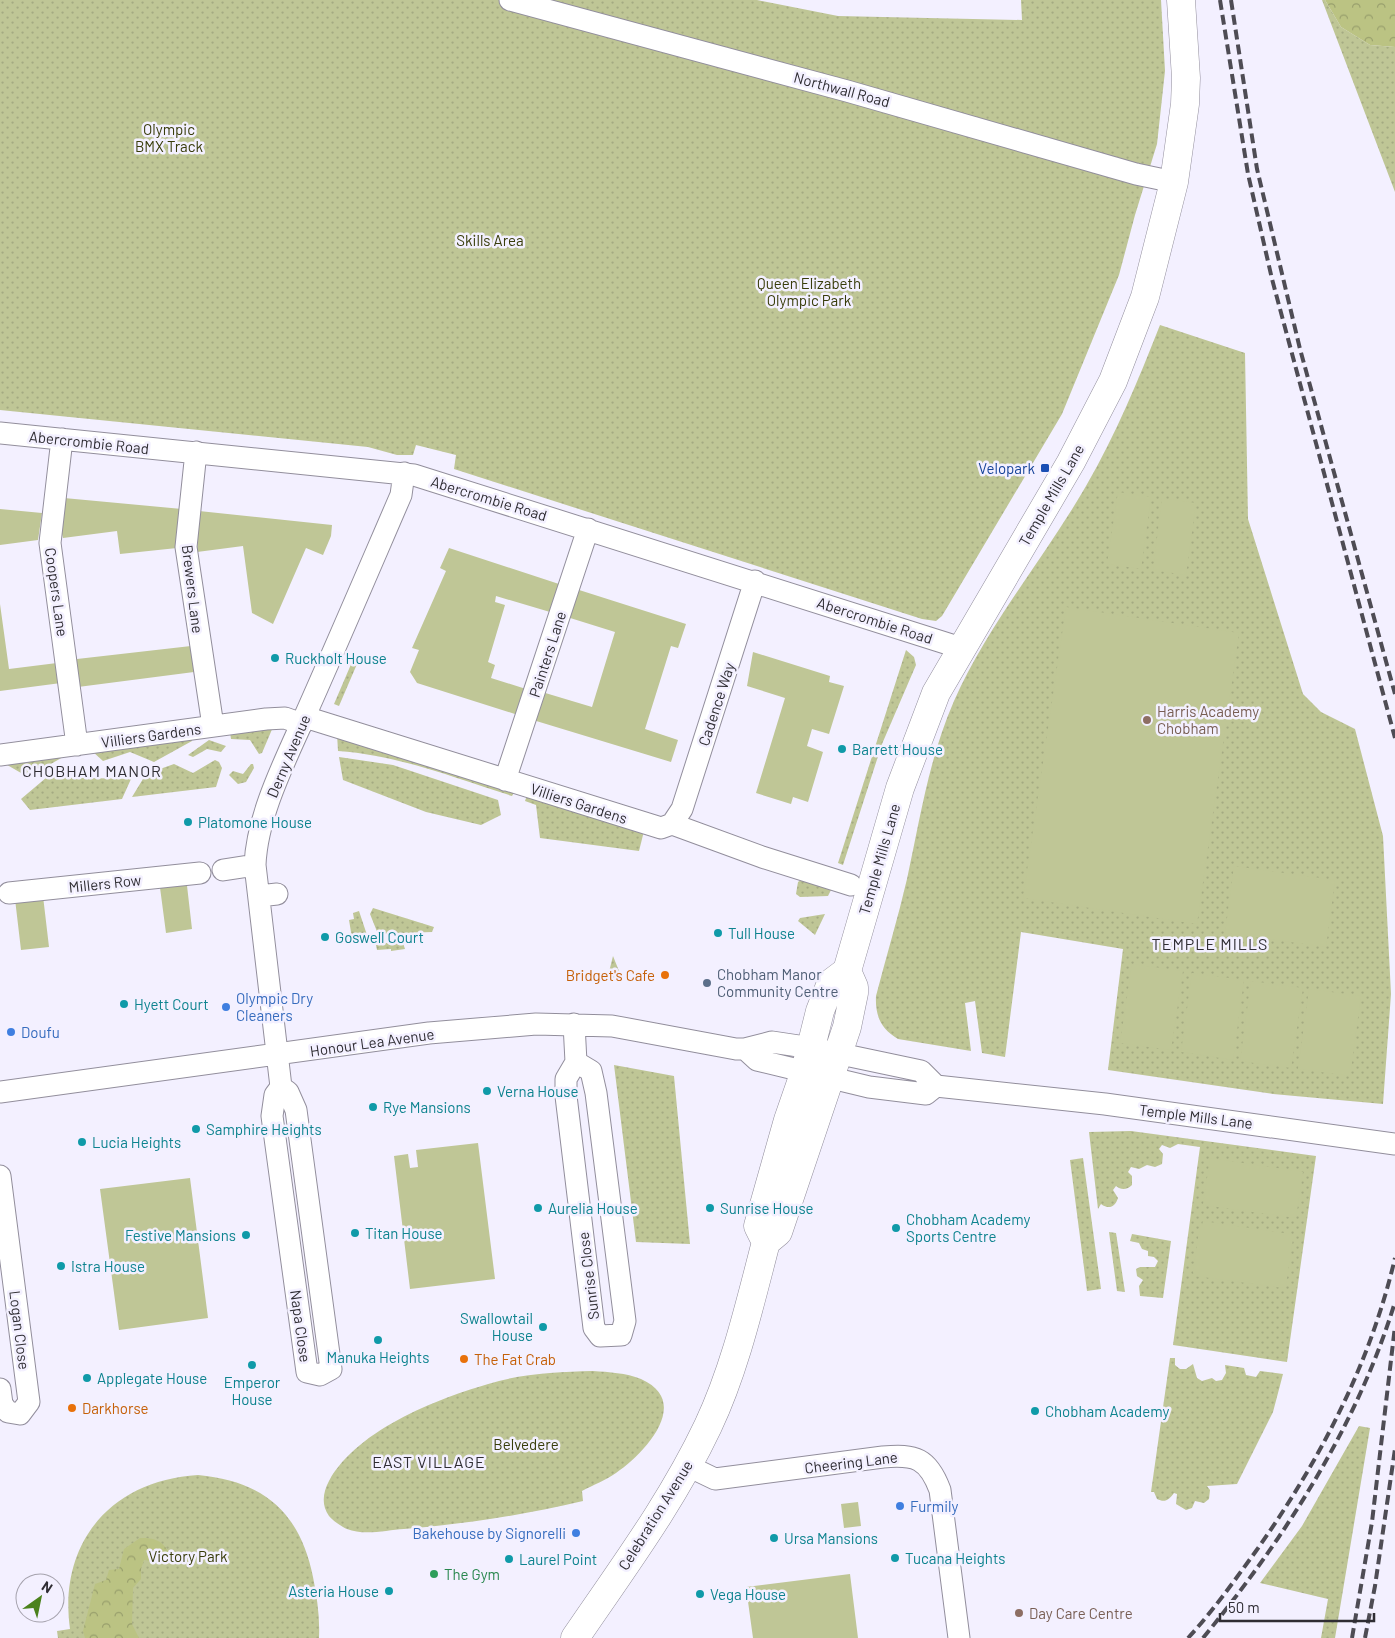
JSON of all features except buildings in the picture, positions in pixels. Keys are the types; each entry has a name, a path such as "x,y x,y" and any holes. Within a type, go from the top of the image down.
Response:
{"street":[{"name":"Northwall Road","path":"510,0 847,90 1136,174 1166,180"},
{"name":"Temple Mills Lane","path":"1181,0 1186,78 1185,104 1166,180 1145,297 1113,381 1071,462 936,693 900,788 847,970 854,993 822,1062 869,1087 926,1094 936,1086 1105,1104 1395,1144"},
{"name":"Abercrombie Road","path":"0,433 404,473 444,483 961,648"},
{"name":"Coopers Lane","path":"62,439 50,543 77,745"},
{"name":"Brewers Lane","path":"196,452 186,547 213,726"},
{"name":"Derny Avenue","path":"278,1054 268,895 255,865 260,826 303,720 401,495 404,473"},
{"name":"Painters Lane","path":"505,780 588,529"},
{"name":"Cadence Way","path":"672,824 682,809 755,582"},
{"name":"Villiers Gardens","path":"0,754 213,726 285,718 303,720 658,828 672,824 762,857 851,885"},
{"path":"223,870 255,865"},
{"name":"Millers Row","path":"9,893 200,873"},
{"name":"Honour Lea Avenue","path":"0,1092 429,1033 536,1024 612,1026 745,1050 757,1060 822,1062"},
{"name":"Sunrise Close","path":"574,1024 576,1062 566,1079 566,1096 594,1328 600,1336 613,1337 621,1335 625,1321 596,1093 591,1071 576,1062"},
{"name":"Napa Close","path":"278,1054 281,1087 275,1094 272,1116 307,1372 320,1375 331,1369 303,1158 296,1110 288,1092 281,1087"},
{"name":"Celebration Avenue","path":"575,1638 669,1500 709,1424 726,1378 766,1242 758,1226 788,1120 822,1062"},
{"name":"Logan Close","path":"0,1176 29,1402 25,1410 20,1414 8,1412 2,1404 0,1389"},
{"name":"Cheering Lane","path":"688,1466 715,1479 883,1457 905,1455 915,1458 934,1474 940,1490 959,1638"}],"green space":[{"name":"Queen Elizabeth Olympic Park","path":"0,0 757,0 838,16 1022,20 1021,0 1161,0 1165,71 1157,144 1119,275 1062,414 942,616 936,621 922,619 454,469 456,455 416,445 413,455 397,455 368,447 0,410"},
{"path":"1322,0 1325,0 1341,27 1370,45 1395,47 1395,192"},
{"path":"1325,0 1395,0 1395,47 1370,45 1341,27"},
{"name":"Harris Academy Chobham","path":"1160,325 1245,353 1248,519 1303,694 1321,712 1355,729 1383,836 1391,994 1383,1104 1273,1094 1108,1070 1123,949 1021,932 1005,1057 982,1053 975,1001 965,1003 971,1051 898,1039 887,1031 878,1016 876,996 907,879 932,767 945,723 954,701 983,645 1070,513 1097,466 1126,407"},
{"path":"1118,492 1151,497 1141,569 1107,564"},
{"path":"64,498 182,509 177,548 120,554 117,531 63,538 61,530"},
{"path":"1162,498 1196,503 1186,575 1153,570"},
{"path":"0,509 42,513 38,540 0,545"},
{"path":"199,511 332,525 331,536 323,555 306,548 273,624 252,613 243,546 197,552"},
{"path":"449,548 559,584 550,612 496,596 495,602 505,605 488,662 495,665 491,678 526,689 518,715 417,683 410,672 419,650 412,648 446,571 440,568"},
{"path":"576,589 686,624 678,648 671,646 645,729 678,740 671,762 533,720 542,692 592,707 615,632 567,617"},
{"path":"0,604 9,669 57,663 61,683 0,691"},
{"path":"1066,607 1239,633 1197,924 1023,898"},
{"path":"191,646 194,672 78,687 74,655 76,655 77,659"},
{"path":"906,650 914,657 916,665 882,744 843,865 838,863"},
{"path":"753,652 830,676 829,682 844,686 829,734 812,729 807,746 823,752 808,802 793,797 791,804 756,793 785,698 747,686"},
{"path":"355,655 360,657 339,706 334,704"},
{"path":"273,727 262,753 259,754 250,740 231,739 230,732"},
{"path":"337,734 515,791 512,796 404,762 360,753 338,751"},
{"path":"191,737 192,741 154,762 130,752 103,761 92,751"},
{"path":"209,740 226,746 221,752 207,749 193,757 188,755"},
{"path":"63,757 28,777 2,762"},
{"path":"339,757 393,765 498,800 501,815 481,825 426,812 343,780"},
{"path":"215,760 219,762 222,768 216,787 132,797 146,774 174,764 193,773"},
{"path":"253,764 254,768 246,782 238,784 229,775 233,771 243,774"},
{"path":"47,777 131,779 122,799 30,810 21,799"},
{"path":"527,795 644,831 639,851 540,838 536,805 525,801"},
{"path":"1234,866 1335,880 1326,947 1225,933"},
{"path":"186,877 192,929 166,933 159,880"},
{"path":"801,880 832,888 828,896 800,897 796,894 798,882"},
{"path":"43,896 49,947 21,950 15,899"},
{"path":"373,908 434,927 432,932 378,934 370,914"},
{"path":"359,911 368,938 353,944 349,920 354,919 353,913"},
{"path":"825,914 815,935 798,921 800,918"},
{"path":"402,940 405,949 377,950 376,945"},
{"path":"613,956 623,981 607,980"},
{"path":"1132,964 1183,971 1171,1050 1120,1043"},
{"path":"1192,973 1244,980 1233,1060 1181,1052"},
{"path":"1251,981 1303,988 1291,1068 1240,1061"},
{"path":"1309,989 1361,996 1350,1076 1298,1069"},
{"path":"614,1065 674,1076 690,1244 636,1242"},
{"path":"1131,1131 1316,1156 1287,1362 1173,1345 1200,1147 1178,1144 1170,1148 1162,1145 1159,1149 1163,1154 1162,1164 1155,1167 1147,1165 1139,1169 1131,1167 1128,1172 1132,1176 1132,1185 1124,1189 1116,1186 1113,1190 1118,1198 1115,1204 1109,1207 1101,1204 1098,1209 1089,1132"},
{"path":"478,1143 495,1279 410,1289 394,1156 408,1154 410,1168 418,1167 416,1150"},
{"path":"1083,1158 1101,1289 1087,1291 1070,1160"},
{"path":"1210,1158 1303,1172 1296,1218 1203,1205"},
{"path":"190,1178 208,1318 119,1330 100,1189"},
{"path":"1203,1221 1291,1234 1293,1239 1286,1285 1283,1288 1195,1276 1193,1272 1200,1225 1202,1225"},
{"path":"1109,1232 1116,1233 1125,1292 1117,1291"},
{"path":"1132,1234 1171,1241 1163,1298 1140,1296 1139,1286 1143,1280 1137,1276 1136,1269 1140,1267 1155,1267 1158,1261 1154,1257 1148,1256 1148,1251 1142,1249 1139,1243 1130,1241"},
{"path":"1170,1358 1175,1358 1175,1365 1180,1369 1186,1369 1193,1364 1197,1378 1202,1381 1212,1378 1216,1381 1222,1380 1226,1373 1225,1365 1244,1368 1246,1375 1256,1377 1260,1371 1283,1374 1273,1412 1237,1484 1207,1486 1210,1490 1209,1499 1204,1503 1195,1501 1192,1508 1186,1510 1176,1504 1177,1494 1174,1493 1169,1499 1162,1501 1157,1499 1154,1492 1151,1492"},
{"name":"Belvedere","path":"593,1371 623,1374 641,1379 656,1389 663,1401 663,1414 659,1428 639,1454 616,1473 582,1491 583,1501 539,1511 494,1518 368,1532 345,1528 326,1512 324,1503 325,1490 342,1462 360,1445 404,1417 428,1405 477,1387 510,1378 557,1372"},
{"path":"1359,1426 1370,1428 1335,1638 1321,1638 1328,1599 1260,1583 1302,1526"},
{"name":"Victory Park","path":"198,1475 221,1478 242,1484 260,1493 275,1504 288,1518 299,1534 313,1577 318,1607 319,1638 58,1638 57,1631 70,1629 69,1598 73,1569 83,1543 97,1521 117,1503 140,1489 167,1479"},
{"path":"858,1502 861,1526 844,1528 841,1504"},
{"path":"140,1538 158,1541 164,1545 169,1553 165,1563 144,1560 141,1569 141,1579 133,1588 132,1624 139,1638 85,1638 83,1631 95,1584 106,1580 109,1570 119,1569 124,1549"},
{"path":"850,1574 858,1638 753,1638 746,1587"}],"railway":[{"path":"1220,0 1248,174 1272,279 1395,738"},
{"path":"1231,0 1257,169 1300,349 1395,694"},
{"path":"1188,1638 1215,1607 1256,1551 1301,1483 1321,1447 1340,1411 1372,1336 1395,1258"},
{"path":"1203,1638 1262,1561 1316,1479 1360,1393 1379,1348 1395,1302"},
{"path":"1352,1638 1372,1522 1395,1326"},
{"path":"1365,1638 1375,1586 1395,1449"}],"place":[{"name":"Velopark","path":"1045,468"},
{"name":"Ruckholt House","path":"275,658"},
{"name":"Harris Academy Chobham","path":"1147,720"},
{"name":"Barrett House","path":"842,749"},
{"name":"Platomone House","path":"188,822"},
{"name":"Tull House","path":"718,933"},
{"name":"Goswell Court","path":"325,937"},
{"name":"Bridget's Cafe","path":"665,975"},
{"name":"Chobham Manor Community Centre","path":"707,983"},
{"name":"Hyett Court","path":"124,1004"},
{"name":"Olympic Dry Cleaners","path":"226,1007"},
{"name":"Doufu","path":"11,1032"},
{"name":"Verna House","path":"487,1091"},
{"name":"Rye Mansions","path":"373,1107"},
{"name":"Samphire Heights","path":"196,1129"},
{"name":"Lucia Heights","path":"82,1142"},
{"name":"Aurelia House","path":"538,1208"},
{"name":"Sunrise House","path":"710,1208"},
{"name":"Chobham Academy Sports Centre","path":"896,1228"},
{"name":"Titan House","path":"355,1233"},
{"name":"Festive Mansions","path":"246,1235"},
{"name":"Istra House","path":"61,1266"},
{"name":"Swallowtail House","path":"543,1327"},
{"name":"Manuka Heights","path":"378,1340"},
{"name":"The Fat Crab","path":"464,1359"},
{"name":"Emperor House","path":"252,1365"},
{"name":"Applegate House","path":"87,1378"},
{"name":"Darkhorse","path":"72,1408"},
{"name":"Chobham Academy","path":"1035,1411"},
{"name":"Furmily","path":"900,1506"},
{"name":"Bakehouse by Signorelli","path":"576,1533"},
{"name":"Ursa Mansions","path":"774,1538"},
{"name":"Tucana Heights","path":"895,1558"},
{"name":"Laurel Point","path":"509,1559"},
{"name":"The Gym","path":"434,1574"},
{"name":"Asteria House","path":"389,1591"},
{"name":"Vega House","path":"700,1594"},
{"name":"Day Care Centre","path":"1019,1613"}],"district":[{"name":"CHOBHAM MANOR","path":"92,770"},
{"name":"TEMPLE MILLS","path":"1210,943"},
{"name":"EAST VILLAGE","path":"429,1461"}],"park label":[{"name":"Olympic BMX Track","path":"169,138"},
{"name":"Skills Area","path":"490,240"}]}
